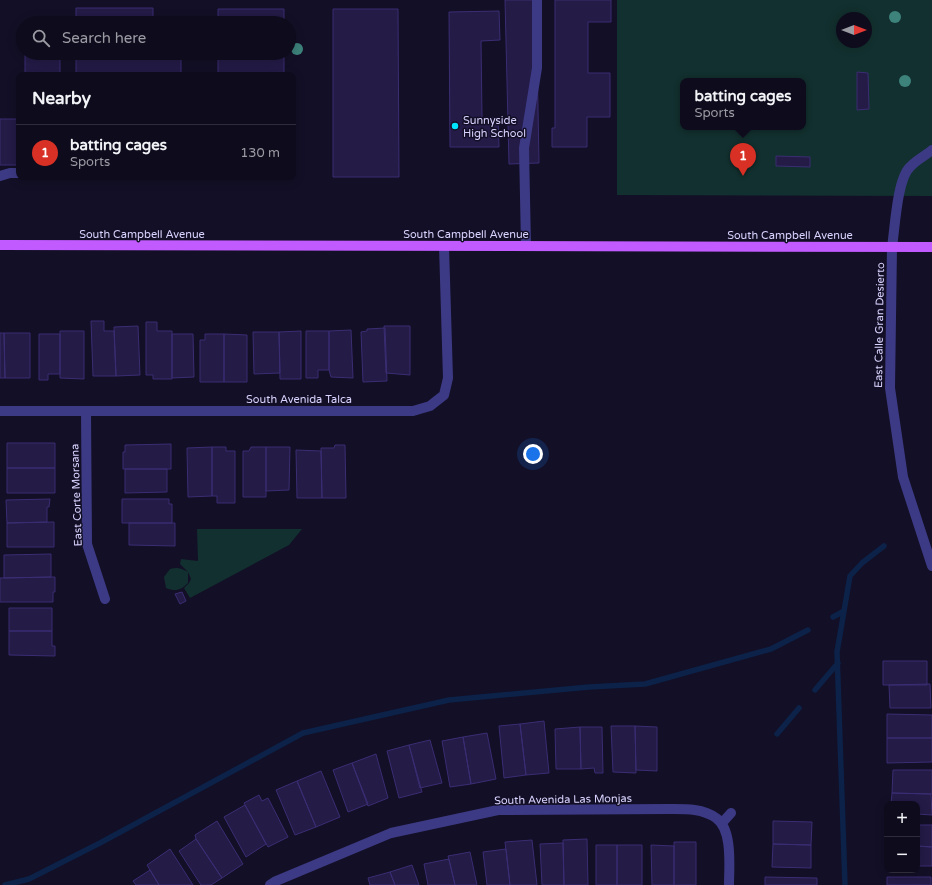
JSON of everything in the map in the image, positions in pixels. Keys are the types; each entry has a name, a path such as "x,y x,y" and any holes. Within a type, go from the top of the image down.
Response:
{"main road":[{"name":"South Campbell Avenue","path":"0,245 932,247"}],"street":[{"path":"526,246 524,148 537,68 536,0"},
{"name":"East Calle Gran Desierto","path":"932,150 909,167 904,175 899,191 892,247 890,388 903,477 932,566"},
{"path":"0,176 16,173"},
{"name":"South Avenida Talca","path":"0,411 413,411 430,406 444,395 448,378 444,246"},
{"name":"East Corte Morsana","path":"86,411 87,544 105,599"},
{"name":"South Avenida Las Monjas","path":"270,885 276,881 391,833 498,810 690,809 708,814 717,818 722,823"},
{"path":"729,885 728,843 722,823 732,813"}],"green space":[{"path":"617,0 932,0 932,196 617,195"},
{"path":"197,529 302,529 289,545 190,598 184,588 191,579 188,572 180,564 181,559 198,561"},
{"path":"179,568 188,572 188,583 183,587 178,590 166,588 164,577 170,569"}],"building":[{"path":"505,0 536,0 539,163 509,164"},
{"path":"555,0 611,0 611,22 588,22 588,73 610,73 610,117 587,117 587,147 552,147 552,128 555,128"},
{"path":"76,8 153,8 153,16 76,16"},
{"path":"218,9 284,9 284,16 218,16"},
{"path":"333,9 398,9 399,177 333,177"},
{"path":"499,11 500,40 481,41 482,118 498,118 499,147 450,147 449,12"},
{"path":"25,60 60,60 60,72 25,72"},
{"path":"76,60 181,60 181,72 76,72"},
{"path":"218,60 284,60 284,72 218,72"},
{"path":"857,72 868,73 869,109 857,110"},
{"path":"0,119 16,119 16,165 0,165"},
{"path":"776,156 810,157 810,167 776,166"},
{"path":"91,321 104,321 104,331 114,331 116,376 93,376"},
{"path":"146,322 157,322 157,331 172,331 172,379 153,379 153,375 146,375"},
{"path":"138,326 140,375 116,376 114,327"},
{"path":"384,326 410,326 410,375 386,373"},
{"path":"385,328 387,381 363,382 361,332 367,331 367,329"},
{"path":"351,330 353,378 331,377 329,370 329,331"},
{"path":"60,331 84,331 84,379 60,378"},
{"path":"301,331 301,379 280,379 279,332"},
{"path":"306,331 329,331 329,370 318,370 318,378 306,378"},
{"path":"253,332 279,332 280,373 254,374"},
{"path":"0,333 4,333 5,378 0,378"},
{"path":"4,333 30,333 30,378 5,378"},
{"path":"39,334 60,334 60,374 48,374 48,380 39,380"},
{"path":"172,334 193,334 194,377 172,378"},
{"path":"205,334 224,334 224,382 200,382 200,340 205,340"},
{"path":"224,334 247,335 247,382 224,382"},
{"path":"7,443 55,443 55,468 7,468"},
{"path":"171,444 171,469 123,469 123,452 125,452 125,445"},
{"path":"335,445 345,445 346,498 322,498 321,448 334,448"},
{"path":"212,447 226,447 226,451 235,451 235,503 217,503 217,496 212,496"},
{"path":"212,447 212,496 188,497 187,448"},
{"path":"251,447 266,447 266,497 243,497 243,451 249,451"},
{"path":"266,447 290,447 289,490 266,491"},
{"path":"296,450 321,451 322,498 297,498"},
{"path":"7,468 55,468 55,493 7,493"},
{"path":"125,469 167,469 167,492 125,493"},
{"path":"50,499 49,507 47,507 47,522 7,523 6,500"},
{"path":"122,499 169,499 169,504 172,504 172,523 122,523"},
{"path":"54,522 54,547 7,547 7,523"},
{"path":"129,523 175,523 175,546 129,545"},
{"path":"51,554 51,577 4,578 4,555"},
{"path":"55,577 53,602 0,602 0,578"},
{"path":"182,592 186,601 180,604 175,594"},
{"path":"9,608 52,608 52,631 9,631"},
{"path":"9,631 52,631 52,646 55,646 55,656 9,655"},
{"path":"883,661 927,661 927,685 883,685"},
{"path":"930,684 931,708 890,708 889,685"},
{"path":"887,714 932,715 932,738 887,738"},
{"path":"544,721 549,773 526,775 520,724"},
{"path":"520,724 526,775 504,778 499,726"},
{"path":"611,726 635,726 636,773 613,772"},
{"path":"635,726 657,727 657,771 636,770"},
{"path":"580,727 602,727 603,773 595,773 594,768 581,769"},
{"path":"580,727 581,769 556,769 555,729"},
{"path":"487,733 496,779 471,784 463,737"},
{"path":"463,737 471,784 450,787 442,741"},
{"path":"887,738 932,738 932,762 887,763"},
{"path":"430,740 442,783 420,788 409,745"},
{"path":"409,745 422,792 399,798 387,751"},
{"path":"376,754 388,798 368,806 352,763"},
{"path":"352,763 368,804 348,812 333,770"},
{"path":"893,770 932,770 932,794 892,793"},
{"path":"321,771 340,817 316,827 297,781"},
{"path":"297,781 316,827 295,835 276,790"},
{"path":"892,793 931,794 932,815 920,814 920,801 891,801"},
{"path":"259,795 262,801 268,798 288,837 268,847 244,803"},
{"path":"245,805 266,844 246,857 224,817"},
{"path":"217,821 243,864 222,878 196,839 195,835"},
{"path":"773,821 812,822 811,845 773,844"},
{"path":"920,825 932,825 932,847 920,846"},
{"path":"196,839 222,878 211,885 201,885 179,851"},
{"path":"587,839 588,885 564,885 563,840"},
{"path":"532,840 537,885 510,885 505,842"},
{"path":"674,842 696,842 696,885 674,885"},
{"path":"563,843 564,885 542,885 540,844"},
{"path":"773,844 811,845 811,868 772,867"},
{"path":"596,845 617,845 617,885 596,885"},
{"path":"617,845 642,845 642,885 617,885"},
{"path":"651,845 674,846 674,885 652,885"},
{"path":"920,846 932,847 932,866 920,866"},
{"path":"170,849 193,885 159,885 147,865"},
{"path":"506,849 510,885 487,885 483,852"},
{"path":"470,852 477,885 455,885 448,856"},
{"path":"449,859 455,885 428,885 424,864"},
{"path":"412,865 419,885 395,885 390,872"},
{"path":"150,870 159,885 136,885 133,881"},
{"path":"390,872 395,885 370,885 368,878"},
{"path":"765,877 817,878 817,885 765,885"},
{"path":"887,877 931,877 931,885 887,885"}],"waterway":[{"path":"845,885 837,652 850,576 862,563 884,546"},
{"path":"833,617 844,611"},
{"path":"5,885 29,879 100,843 303,733 449,700 589,687 645,684 771,649 808,630"},
{"path":"815,690 838,663"},
{"path":"777,734 799,708"}],"place":[{"name":"Sunnyside High School","path":"455,126"},
{"name":"batting cages","path":"743,176"}]}
